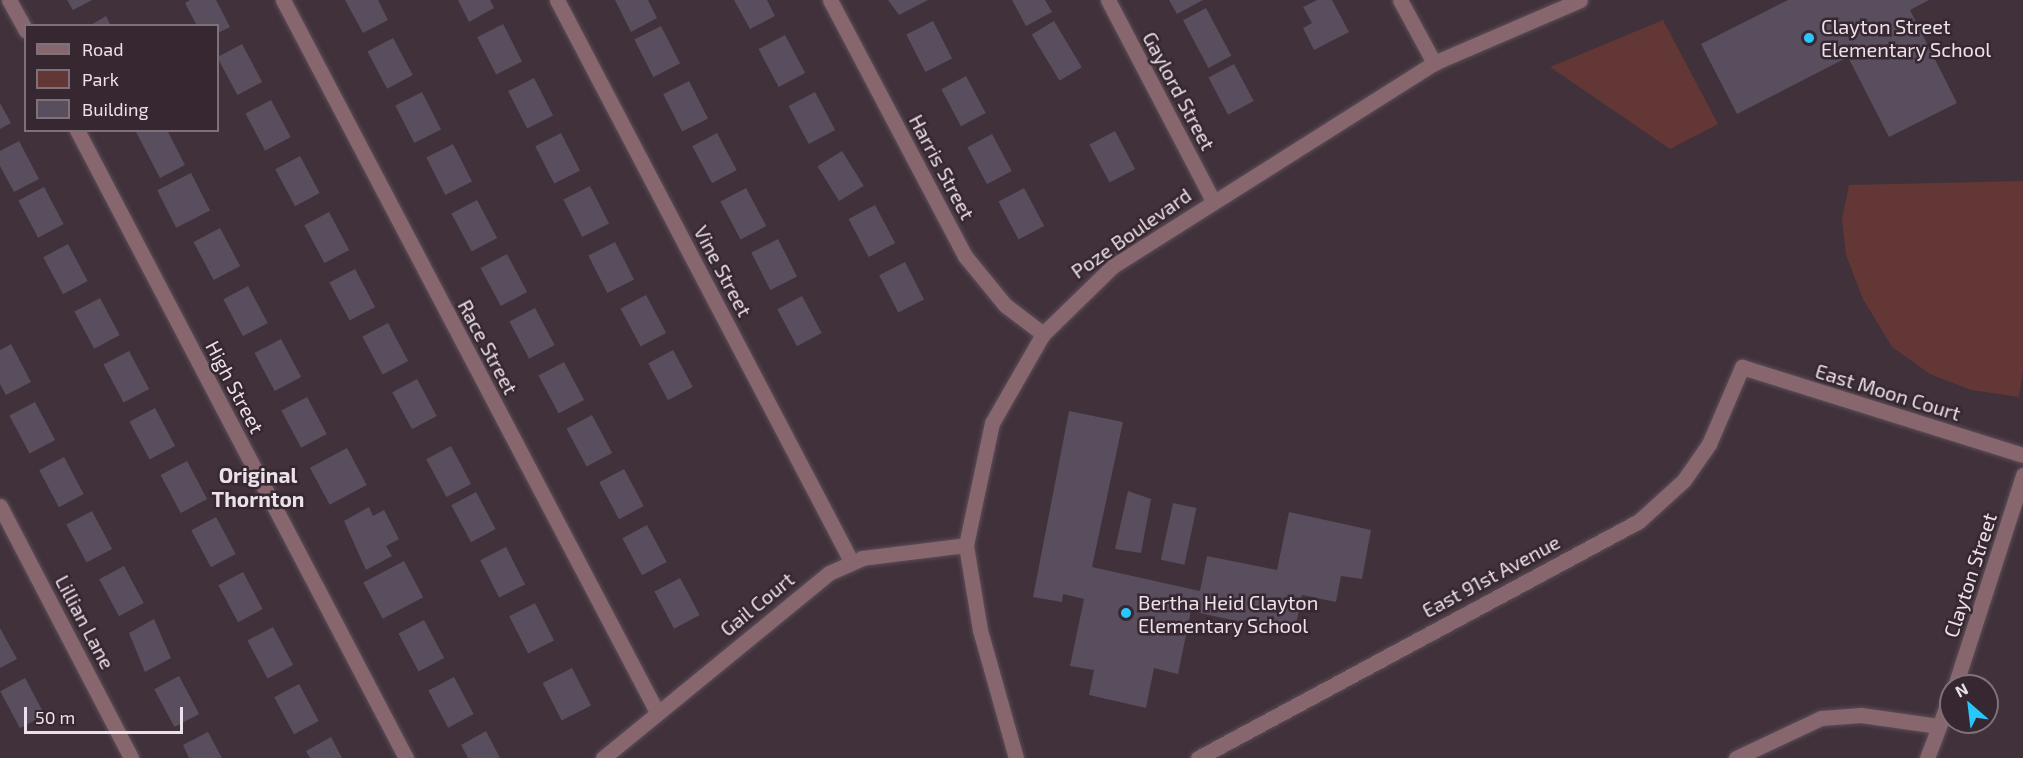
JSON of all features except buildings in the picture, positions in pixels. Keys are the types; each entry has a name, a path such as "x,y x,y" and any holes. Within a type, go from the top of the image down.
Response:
{"street":[{"path":"9,0 24,27"},
{"name":"Race Street","path":"283,0 657,712"},
{"name":"Vine Street","path":"557,0 851,561"},
{"name":"Harris Street","path":"830,0 965,256 1005,305 1043,334"},
{"name":"Gaylord Street","path":"1108,0 1213,201"},
{"path":"1401,0 1434,63"},
{"name":"Poze Boulevard","path":"1016,758 980,630 966,545 992,423 1043,334 1105,272 1213,201 1434,63 1580,0"},
{"name":"High Street","path":"78,132 406,758"},
{"name":"East Moon Court","path":"1742,368 2023,455"},
{"name":"East 91st Avenue","path":"1198,758 1639,521 1684,480 1709,444 1742,368"},
{"name":"Clayton Street","path":"1959,674 2023,476"},
{"name":"Lillian Lane","path":"0,506 131,758"},
{"name":"Gail Court","path":"603,758 657,712 851,561 966,545"},
{"path":"1736,758 1821,718 1861,715 1938,726 1927,758"}],"green space":[{"path":"1663,20 1718,124 1670,149 1550,67"},
{"path":"2023,181 2023,371 2019,397 1971,390 1930,374 1892,347 1863,299 1846,255 1842,219 1849,185"}],"place":[{"name":"Clayton Street Elementary School","path":"1809,38"},
{"name":"Bertha Heid Clayton Elementary School","path":"1126,613"}],"district":[{"name":"Original Thornton","path":"258,487"}]}
